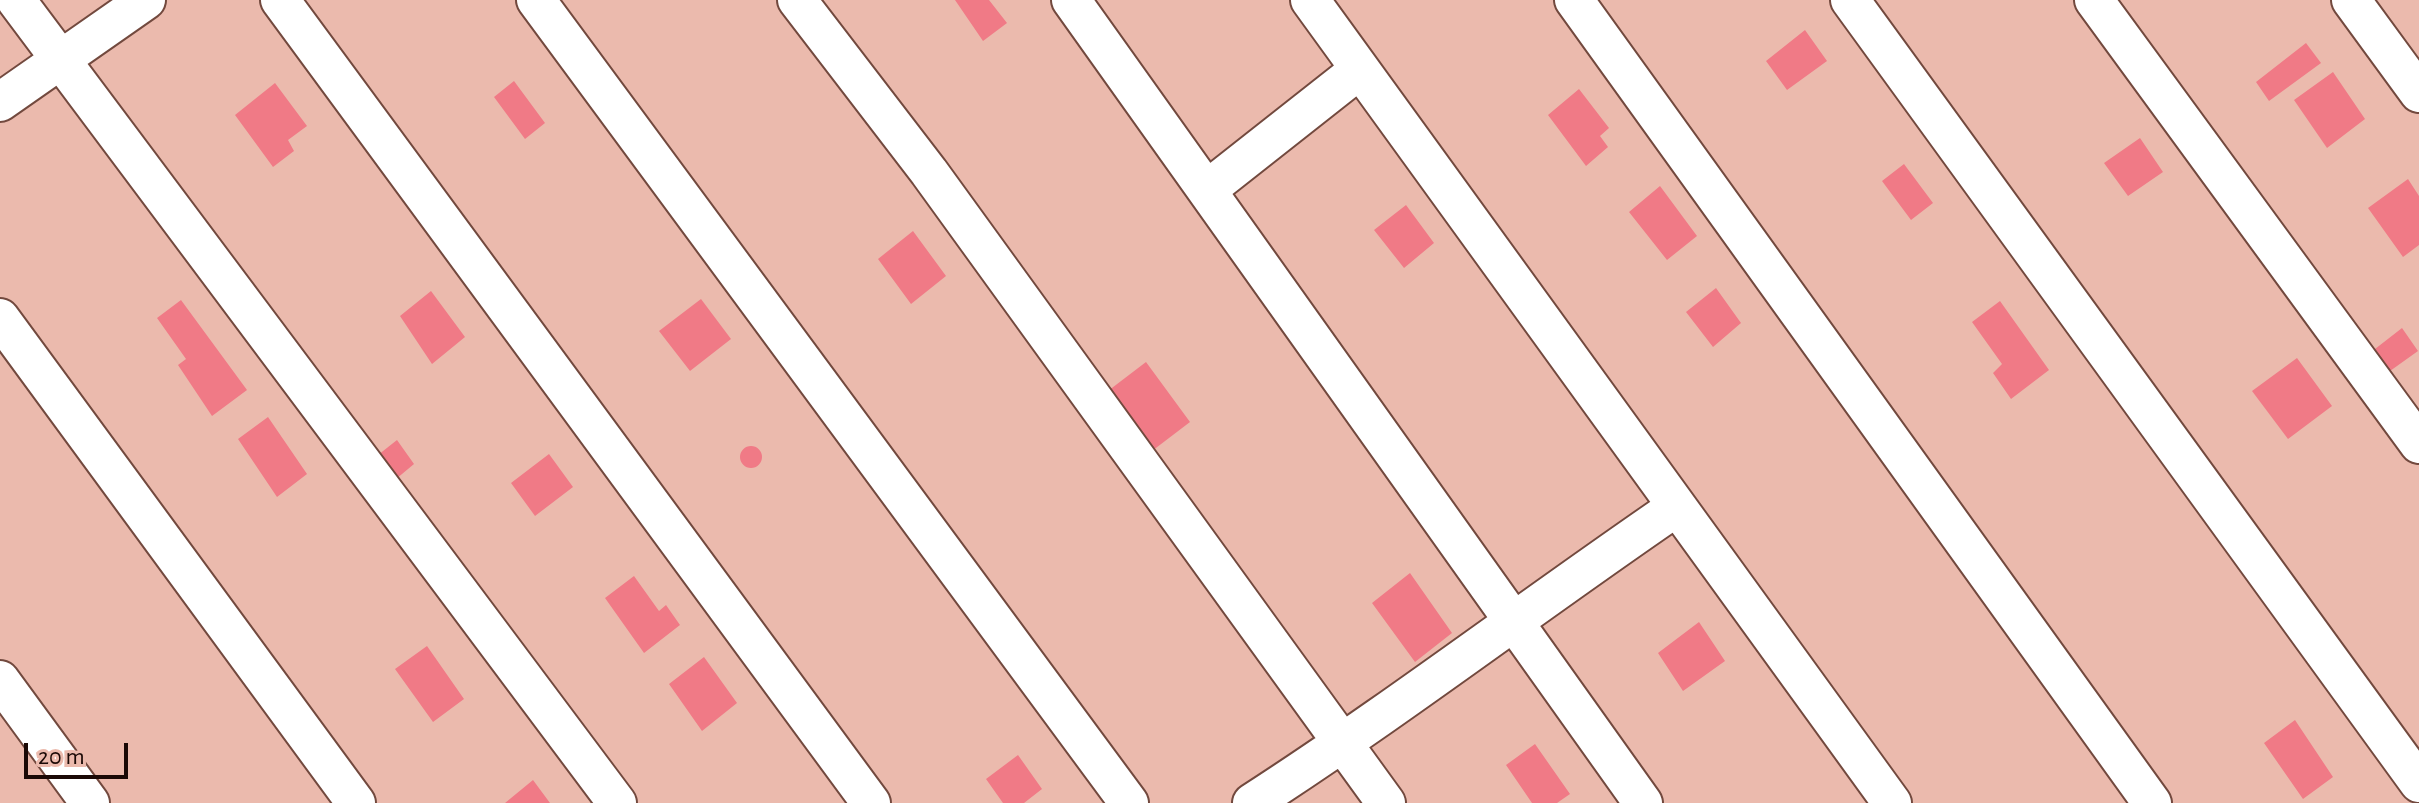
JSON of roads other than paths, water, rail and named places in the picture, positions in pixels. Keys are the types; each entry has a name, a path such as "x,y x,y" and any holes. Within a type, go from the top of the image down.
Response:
{"street":[{"path":"16,0 617,803"},
{"path":"0,102 146,0"},
{"path":"280,0 871,803"},
{"path":"536,0 1129,803"},
{"path":"797,0 929,172 1386,803"},
{"path":"1071,0 1643,803"},
{"path":"1310,0 1675,508 1892,803"},
{"path":"1574,0 2152,803"},
{"path":"1850,0 2419,783"},
{"path":"2094,0 2419,444"},
{"path":"2351,0 2419,93"},
{"path":"1208,189 1359,70"},
{"path":"0,318 356,803"},
{"path":"1252,803 1343,744 1511,620 1675,508"},
{"path":"0,680 90,803"}]}
